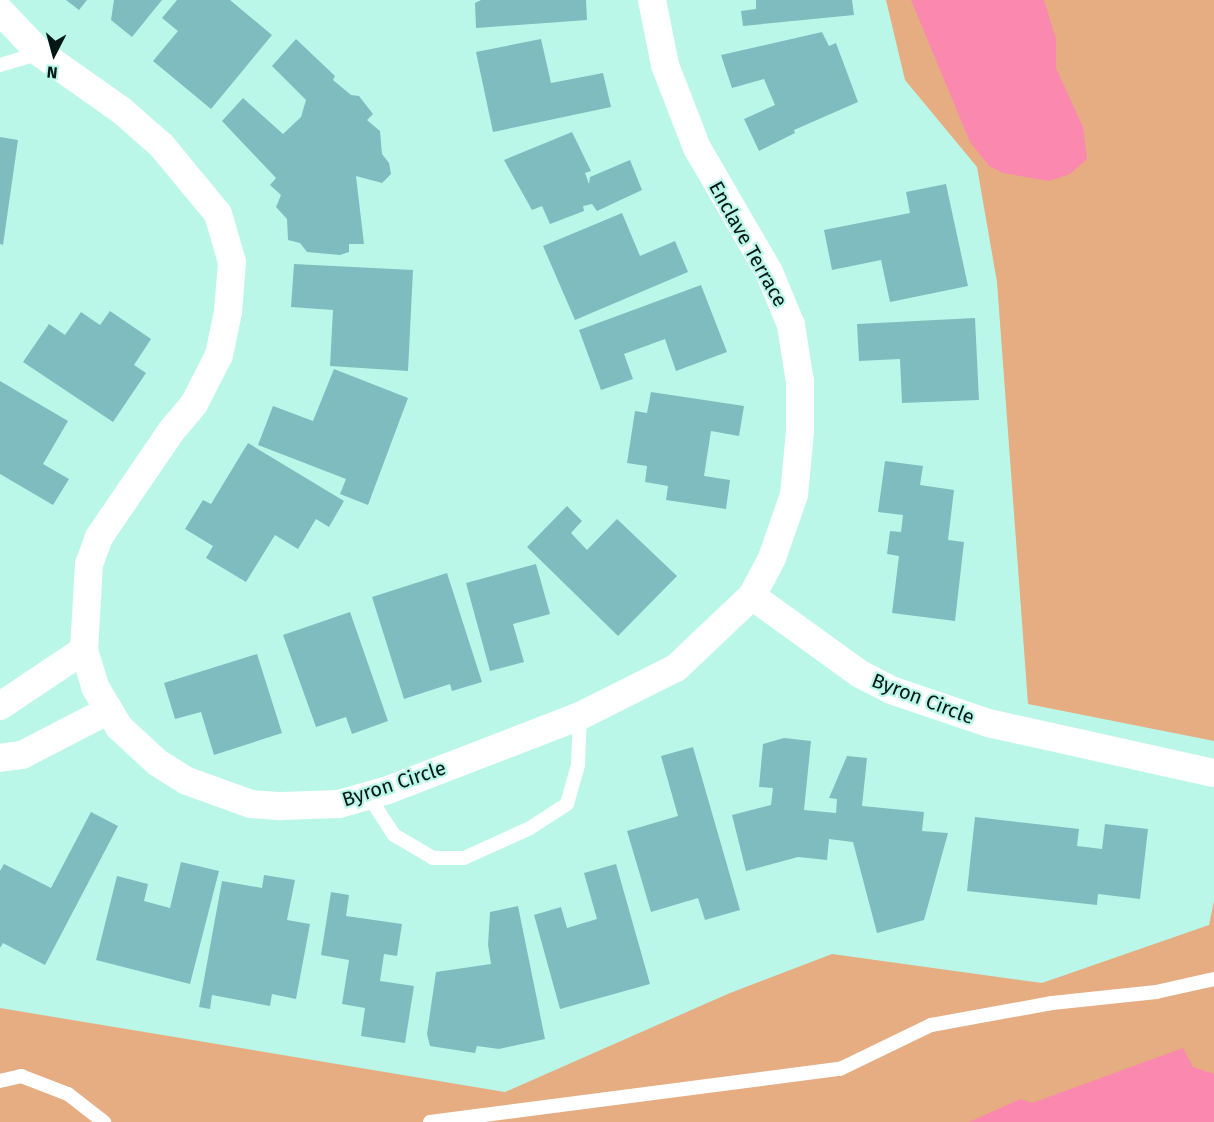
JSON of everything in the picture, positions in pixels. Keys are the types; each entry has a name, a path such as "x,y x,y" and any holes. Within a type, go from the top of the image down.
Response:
{"street":[{"name":"Enclave Terrace","path":"652,0 665,65 697,148 769,272 793,336 800,382 794,495 772,558 752,596"},
{"name":"Byron Circle","path":"0,10 40,53 121,110 162,146 218,214 232,262 228,312 219,355 194,404 172,430 99,537 89,564 84,650 95,687 119,727 158,763 187,782 251,804 339,804 368,795 580,716 676,668 752,596 860,674 891,690 988,723 1214,773"},
{"path":"0,706 84,650"},
{"path":"0,758 22,755 109,710"}],"lane":[{"path":"0,65 40,53"},
{"path":"368,795 394,836 433,858 464,858 531,828 567,804 578,765 580,716"},
{"path":"430,1122 840,1069 931,1025 1052,1003 1156,992 1214,979"},
{"path":"0,1081 21,1076 59,1090 104,1122"}],"shaded area":[{"path":"886,0 1214,0 1214,741 1028,704 997,282 977,167 905,80"},
{"path":"911,0 1044,0 1056,39 1056,68 1083,127 1087,159 1070,174 1049,181 1003,173 989,166 970,142"},
{"path":"1214,901 1214,1122 0,1122 0,1008 505,1092 730,993 832,954 1042,983 1209,925"},
{"path":"1183,1048 1193,1067 1214,1074 1214,1122 969,1122 1021,1099 1032,1103"}],"building":[{"path":"66,0 87,0 79,10"},
{"path":"114,0 162,0 132,37 111,20"},
{"path":"177,0 230,0 272,35 211,109 153,61 178,31 162,18"},
{"path":"481,0 586,0 587,20 476,28 475,3"},
{"path":"756,0 852,0 854,15 743,26 741,11 756,9"},
{"path":"822,32 829,46 836,43 858,102 794,130 795,133 759,151 744,119 775,105 764,79 732,88 721,55"},
{"path":"296,39 335,76 333,80 351,95 359,96 373,114 367,120 380,131 382,154 389,163 391,174 382,183 356,176 364,244 349,244 349,252 340,255 307,252 300,243 288,240 287,219 276,207 281,195 270,185 276,178 222,121 243,98 283,134 301,117 306,100 272,66"},
{"path":"541,39 551,83 603,73 611,107 493,132 476,52"},
{"path":"572,132 591,171 585,173 589,184 590,177 630,160 642,190 597,211 592,204 583,206 584,211 550,224 542,206 532,210 504,160"},
{"path":"0,137 18,140 3,245 0,244"},
{"path":"946,184 968,286 890,302 881,260 832,270 824,230 910,213 906,192"},
{"path":"622,213 640,256 675,241 688,272 575,320 543,246"},
{"path":"294,264 413,270 408,371 330,366 333,310 291,307"},
{"path":"701,285 727,352 676,371 665,339 624,354 633,379 601,390 579,330"},
{"path":"110,311 151,339 134,365 146,373 113,422 23,362 49,324 65,335 81,312 100,325"},
{"path":"975,318 979,400 902,403 900,359 859,361 857,324"},
{"path":"334,369 408,398 368,505 340,494 346,479 258,445 273,406 313,421"},
{"path":"0,381 68,421 43,464 69,479 53,505 0,474"},
{"path":"651,392 744,406 739,436 711,431 704,476 730,480 726,509 666,500 668,486 645,482 647,466 627,463 635,411 647,413"},
{"path":"248,443 344,501 329,527 316,519 298,549 275,535 246,582 206,558 213,546 185,529 203,500 211,504"},
{"path":"885,461 923,466 920,485 954,490 948,540 964,542 955,621 892,613 899,556 887,554 890,531 901,532 903,515 878,512"},
{"path":"567,506 582,521 571,533 587,550 617,519 677,576 618,636 527,547"},
{"path":"536,564 550,614 513,624 524,662 490,671 466,583"},
{"path":"447,573 482,682 452,691 450,684 404,699 372,597"},
{"path":"350,612 388,721 352,734 346,717 316,727 283,635"},
{"path":"257,654 282,733 214,755 201,712 175,719 164,683"},
{"path":"784,738 811,741 804,810 836,813 837,799 829,798 847,756 867,758 862,806 924,812 922,831 948,833 924,920 877,933 853,842 829,839 827,860 798,857 746,871 732,815 771,805 773,788 759,787 763,744"},
{"path":"693,747 740,910 705,920 698,898 651,912 627,831 678,816 661,756"},
{"path":"91,812 118,826 45,965 3,943 0,948 0,871 4,864 51,888"},
{"path":"975,817 1079,829 1077,846 1102,849 1105,824 1148,829 1140,899 1098,894 1097,905 967,891"},
{"path":"181,862 219,871 190,984 96,960 117,876 148,884 144,901 170,908"},
{"path":"616,864 650,984 560,1009 534,915 561,907 567,928 597,919 584,873"},
{"path":"264,875 295,880 287,920 310,924 296,999 272,994 270,1006 212,995 210,1009 199,1007 222,881 262,888"},
{"path":"331,892 349,895 346,916 402,924 397,956 384,954 380,981 414,986 405,1043 361,1036 365,1008 342,1004 349,960 321,955"},
{"path":"518,906 545,1039 499,1049 477,1046 475,1053 430,1046 427,1034 436,972 491,964 488,945 490,912"}]}
